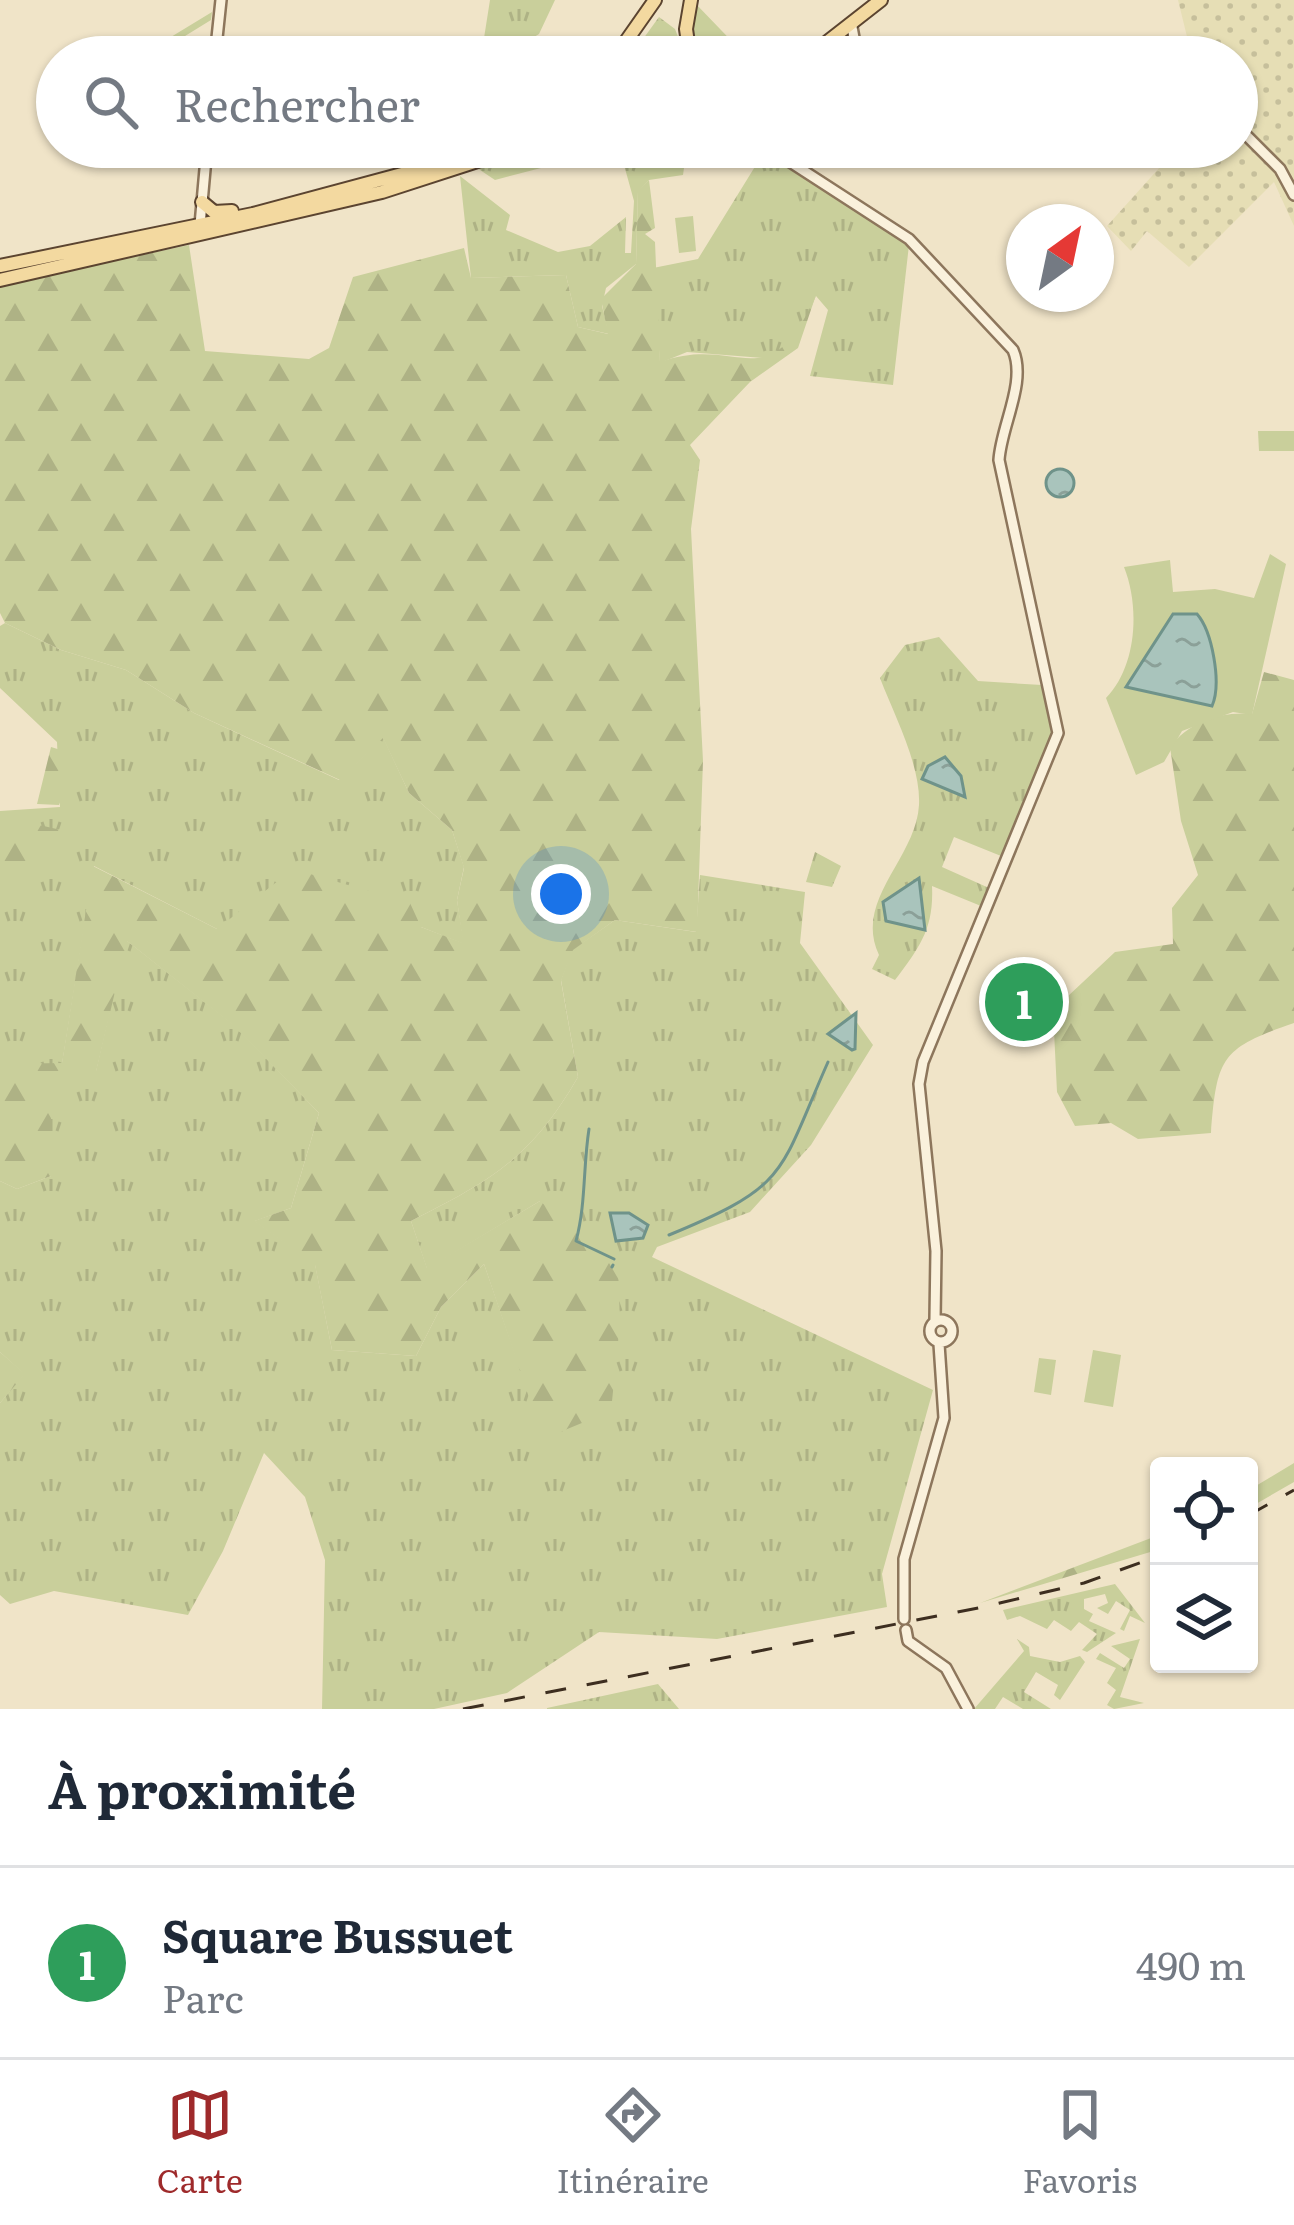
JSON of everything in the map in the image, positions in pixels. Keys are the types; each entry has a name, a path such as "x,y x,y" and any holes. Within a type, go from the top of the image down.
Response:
{"main road":[{"path":"630,36 655,0"},
{"path":"687,36 691,0"},
{"path":"841,36 881,0"},
{"path":"0,266 200,231 423,168"},
{"path":"0,280 380,193 457,168"},
{"path":"202,202 219,213 292,204"}],"street":[{"path":"216,36 220,0"},
{"path":"852,27 854,36"},
{"path":"1258,147 1280,170 1294,195"},
{"path":"200,231 204,168"},
{"path":"800,168 909,238 1013,350 1019,370 1000,438 999,460 1058,734 923,1062 919,1084 940,1319 932,1334 942,1344"},
{"path":"940,1319 951,1333 942,1344 944,1418 904,1559 905,1624 908,1641 946,1668 968,1709"}],"shaded area":[{"path":"1178,0 1294,0 1294,226 1274,182 1189,267 1147,231 1131,251 1114,233 1114,218 1159,168 1258,168 1258,36 1187,36"}],"green space":[{"path":"490,0 555,0 536,36 484,36"},
{"path":"695,3 727,36 689,36"},
{"path":"212,12 211,20 185,36 173,36"},
{"path":"659,17 678,36 645,36"},
{"path":"477,168 541,168 495,180"},
{"path":"625,168 684,168 683,175 649,180 638,192 636,264 606,288 602,306 609,334 578,327 566,275 471,278 460,176 510,215 506,230 558,252 590,246 626,217 625,253 631,253 634,201"},
{"path":"754,168 789,168 909,245 893,385 810,376 828,310 816,296 798,337 784,351 763,358 687,352 660,363 653,268 698,259"},
{"path":"649,180 655,228 645,234 655,242 660,362 687,355 766,356 799,328 816,295 798,348 750,382 690,445 700,460 691,529 703,761 697,932 615,920 573,950 561,981 578,1077 543,1128 507,1164 411,1221 427,1268 540,1201 618,1265 620,1323 611,1411 543,1439 484,1264 441,1307 416,1356 332,1350 315,1265 254,1221 291,1208 319,1113 233,1025 127,941 96,1072 51,1086 51,1176 17,1189 0,1181 0,1064 62,1063 93,866 217,929 293,869 410,903 421,927 463,943 457,900 464,868 452,830 409,793 383,738 340,780 194,713 126,670 61,650 5,623 0,613 0,285 189,245 205,351 309,359 329,348 353,277 464,248 471,278 566,275 578,327 608,334 601,299 636,264 638,191"},
{"path":"693,216 696,251 679,253 675,218"},
{"path":"1258,431 1294,431 1294,451 1259,451"},
{"path":"1270,554 1286,564 1252,715 1233,712 1182,731 1164,762 1136,775 1106,698 1124,670 1133,636 1132,600 1124,567 1170,560 1173,592 1215,589 1254,598"},
{"path":"5,623 61,650 126,670 194,713 339,780 383,737 409,793 452,830 464,867 457,900 464,944 421,927 217,929 94,866 62,1064 0,1064 0,811 60,807 57,742 0,688 0,626"},
{"path":"939,637 978,681 1042,685 1052,737 1001,856 954,837 942,867 989,888 981,906 932,886 924,936 895,980 872,969 879,955 874,916 908,843 919,805 911,757 880,678 905,645"},
{"path":"1264,672 1294,680 1294,1023 1251,1040 1227,1059 1216,1087 1211,1133 1138,1139 1111,1123 1075,1126 1057,1092 1054,1031 1067,997 1115,952 1173,944 1172,908 1198,875 1181,821 1170,747 1206,720 1252,714"},
{"path":"51,747 64,751 65,790 59,805 37,804"},
{"path":"0,816 61,830 63,845 56,867 44,874 0,869"},
{"path":"815,852 841,866 832,887 806,882"},
{"path":"700,875 805,892 800,943 873,1045 811,1145 750,1212 657,1247 652,1257 933,1390 882,1574 887,1607 717,1639 599,1632 507,1693 434,1709 322,1709 325,1560 305,1497 264,1453 223,1551 188,1615 54,1591 10,1604 0,1595 0,1403 24,1374 0,1352 0,1181 17,1189 51,1176 50,1085 96,1071 126,940 234,1025 319,1113 291,1208 255,1221 315,1264 332,1350 416,1356 441,1307 484,1264 544,1438 540,1201 427,1269 411,1221 507,1164 543,1128 578,1077 561,980 572,950 615,920 696,932"},
{"path":"1007,980 1051,1000 1046,1021 997,1004 1001,982"},
{"path":"1093,1350 1121,1355 1113,1407 1084,1402"},
{"path":"0,1352 25,1374 0,1403"},
{"path":"1039,1358 1056,1360 1051,1395 1034,1392"},
{"path":"1294,1463 1294,1482 1258,1503 1258,1485"},
{"path":"1150,1538 1150,1552 980,1603"},
{"path":"1115,1584 1145,1623 1130,1616 1124,1631 1120,1629 1130,1610 1116,1601 1108,1614 1097,1608 1108,1603 1105,1594 1084,1599 1084,1609 1093,1614 1089,1621 1116,1633 1087,1652 1082,1650 1097,1634 1079,1622 1071,1631 1054,1620 1047,1629 1020,1616 1007,1620 1003,1610"},
{"path":"1017,1639 1029,1647 1030,1656 1060,1662 1080,1656 1085,1662 1060,1700 1054,1695 1058,1685 1036,1672 1024,1692 1051,1709 1023,1709 1003,1697 995,1709 974,1709 1024,1651"},
{"path":"1140,1639 1120,1697 1144,1703 1114,1709 1107,1705 1116,1690 1107,1683 1116,1668 1096,1659 1100,1653 1124,1668 1130,1659 1111,1646"},
{"path":"658,1684 679,1709 547,1709 547,1708"}],"water":[{"path":"1060,469 1070,473 1074,483 1070,493 1060,497 1050,493 1046,483 1050,473"},
{"path":"1173,614 1197,614 1207,632 1216,671 1212,706 1126,687"},
{"path":"945,757 961,776 965,797 922,779 928,766"},
{"path":"919,878 925,930 886,921 883,902"},
{"path":"856,1013 855,1049 852,1050 828,1034"},
{"path":"610,1213 629,1213 648,1225 643,1238 616,1241"}],"waterway":[{"path":"669,1235 738,1203 775,1172 828,1062"},
{"path":"589,1129 576,1241 614,1259"}],"railway":[{"path":"1258,1510 1294,1490"},
{"path":"463,1709 983,1607 1084,1583 1150,1559"}],"place":[{"name":"Square Bussuet","path":"1024,1002"}]}
